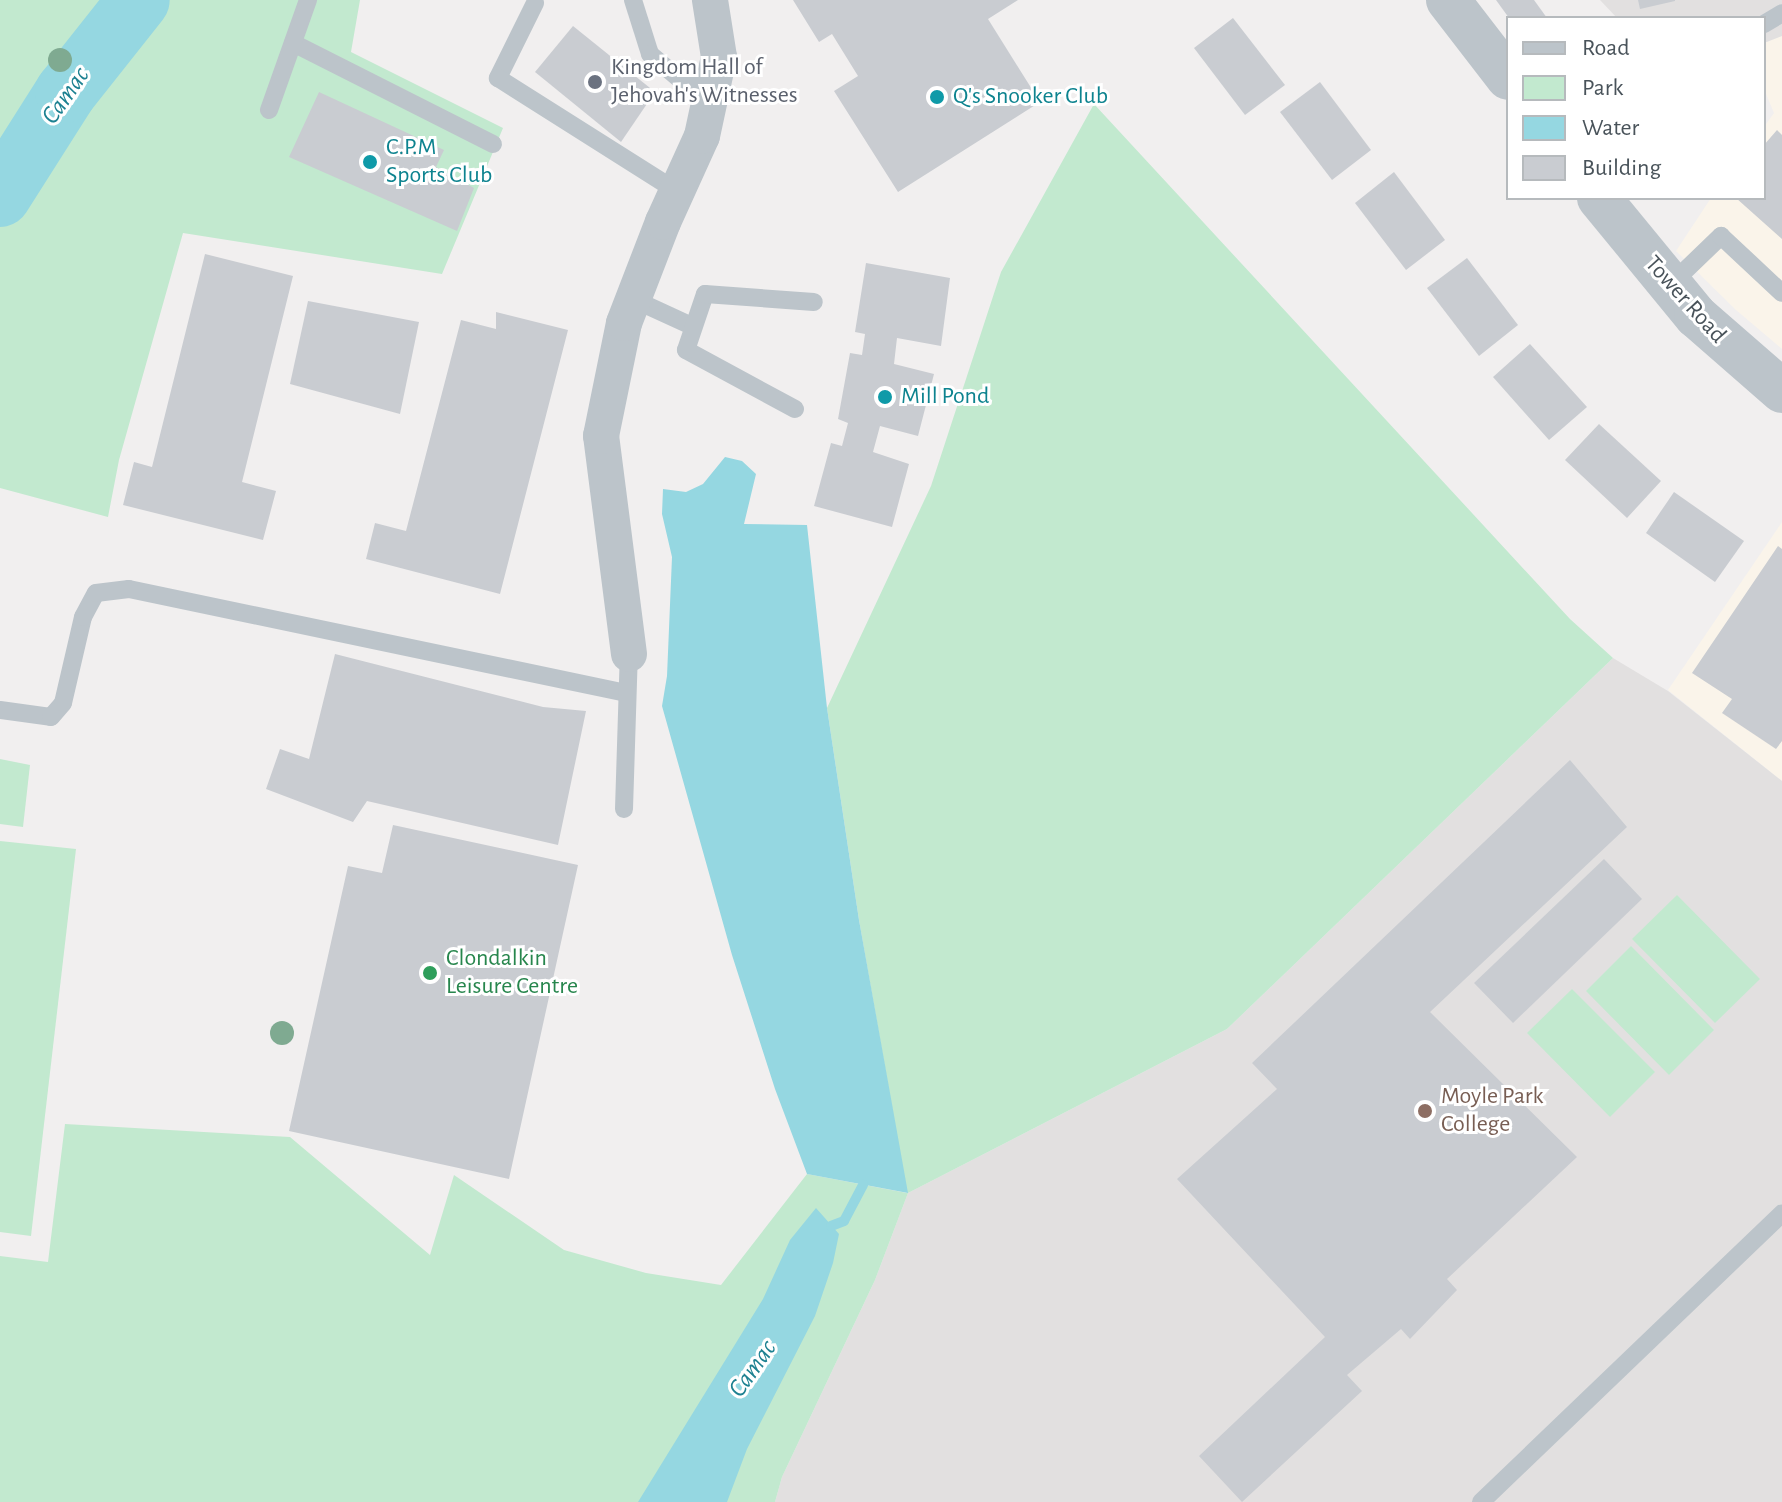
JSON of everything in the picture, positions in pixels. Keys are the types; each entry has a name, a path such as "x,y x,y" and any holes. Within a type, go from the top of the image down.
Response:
{"street":[{"path":"629,654 601,436 624,323 702,136 719,57 710,0"},
{"path":"1448,0 1506,75"},
{"name":"Tower Road","path":"1601,200 1670,285 1740,358 1781,389"}],"lane":[{"path":"269,110 308,0"},
{"path":"633,0 650,54 682,81 713,86"},
{"path":"535,3 498,78 677,191"},
{"path":"293,43 493,144"},
{"path":"1670,285 1721,236 1782,293"},
{"path":"795,409 686,350 705,294 814,302"},
{"path":"633,299 692,326"},
{"path":"0,710 51,717 63,703 83,617 96,593 129,589 626,693"},
{"path":"624,809 629,654"},
{"path":"1481,1502 1782,1213"}],"shaded area":[{"path":"1600,0 1782,0 1782,36 1766,42 1766,16 1615,16"},
{"path":"1782,36 1782,349 1736,310 1676,251 1710,200 1766,200 1766,124 1774,113 1766,94 1766,42"},
{"path":"1782,522 1782,781 1668,690"},
{"name":"Moyle Park College","path":"1613,658 1668,691 1782,781 1782,1502 775,1502 782,1477 875,1280 908,1193 1227,1029"}],"green space":[{"path":"0,0 360,0 351,52 503,128 442,274 183,233 119,460 108,517 0,488"},
{"path":"1094,104 1570,619 1613,658 1227,1029 908,1193 875,1280 782,1477 775,1502 0,1502 0,1256 48,1262 65,1124 290,1137 430,1255 454,1175 564,1250 646,1273 721,1285 807,1174 907,1193 859,920 827,708 931,486 1001,272"},
{"path":"0,759 30,765 23,827 0,824"},
{"path":"0,841 76,849 31,1236 0,1232"},
{"path":"1677,895 1760,979 1715,1023 1632,939"},
{"path":"1631,946 1714,1030 1669,1075 1586,991"},
{"path":"1572,989 1655,1072 1610,1117 1527,1033"}],"water":[{"path":"725,457 742,461 756,474 744,524 807,525 827,708 859,920 908,1193 807,1174 775,1089 732,955 662,706 667,676 672,557 662,514 663,489 686,492 703,484"},
{"path":"816,1208 839,1234 833,1263 815,1316 747,1449 727,1502 638,1502 763,1299 790,1240"}],"building":[{"name":"Q's Snooker Club","path":"793,0 1018,0 988,19 1040,102 898,192 834,91 858,76 832,34 819,42"},
{"path":"1496,0 1534,0 1546,16 1508,16"},
{"path":"1638,0 1675,0 1675,1 1640,9"},
{"path":"1233,18 1285,85 1245,115 1194,48"},
{"name":"Kingdom Hall of Jehovah's Witnesses","path":"573,26 655,92 621,142 535,72"},
{"path":"1320,82 1371,150 1332,180 1280,112"},
{"name":"C.P.M Sports Club","path":"319,92 444,150 436,167 474,188 457,231 289,157"},
{"path":"1777,130 1782,135 1782,239 1738,200 1766,200 1766,143"},
{"path":"1394,172 1445,240 1406,270 1355,203"},
{"path":"205,254 293,276 242,482 276,491 263,540 123,505 134,462 152,467"},
{"path":"1467,258 1518,325 1479,356 1427,288"},
{"name":"Mill Pond","path":"866,263 950,278 941,346 897,338 894,364 934,374 918,436 880,426 873,452 909,464 892,527 814,506 831,443 842,446 848,423 838,419 850,353 862,355 865,334 855,332"},
{"path":"308,301 419,322 400,414 290,384"},
{"path":"496,312 568,330 500,594 366,559 375,523 406,531 461,320 496,329"},
{"path":"1530,344 1587,407 1549,440 1493,377"},
{"path":"1599,424 1661,481 1627,518 1565,460"},
{"path":"1674,492 1744,541 1715,582 1646,533"},
{"path":"1778,546 1782,549 1782,741 1776,749 1722,713 1732,699 1692,673"},
{"path":"335,654 543,707 586,711 558,845 367,801 353,822 266,789 280,749 309,759"},
{"path":"1570,760 1627,827 1430,1012 1577,1157 1447,1279 1457,1290 1410,1339 1401,1329 1347,1375 1362,1391 1242,1502 1199,1456 1325,1337 1177,1179 1277,1089 1252,1063"},
{"path":"393,825 578,865 509,1179 289,1131 348,866 382,873"},
{"path":"1604,859 1642,899 1513,1023 1474,983"}],"waterway":[{"name":"Camac","path":"0,196 66,92 139,0"},
{"path":"831,1226 844,1221 863,1185"}],"place":[{"name":"Kingdom Hall of Jehovah's Witnesses","path":"595,82"},
{"name":"Q's Snooker Club","path":"937,97"},
{"name":"C.P.M Sports Club","path":"370,162"},
{"name":"Mill Pond","path":"885,397"},
{"name":"Clondalkin Leisure Centre","path":"430,973"},
{"name":"Moyle Park College","path":"1425,1111"}]}
